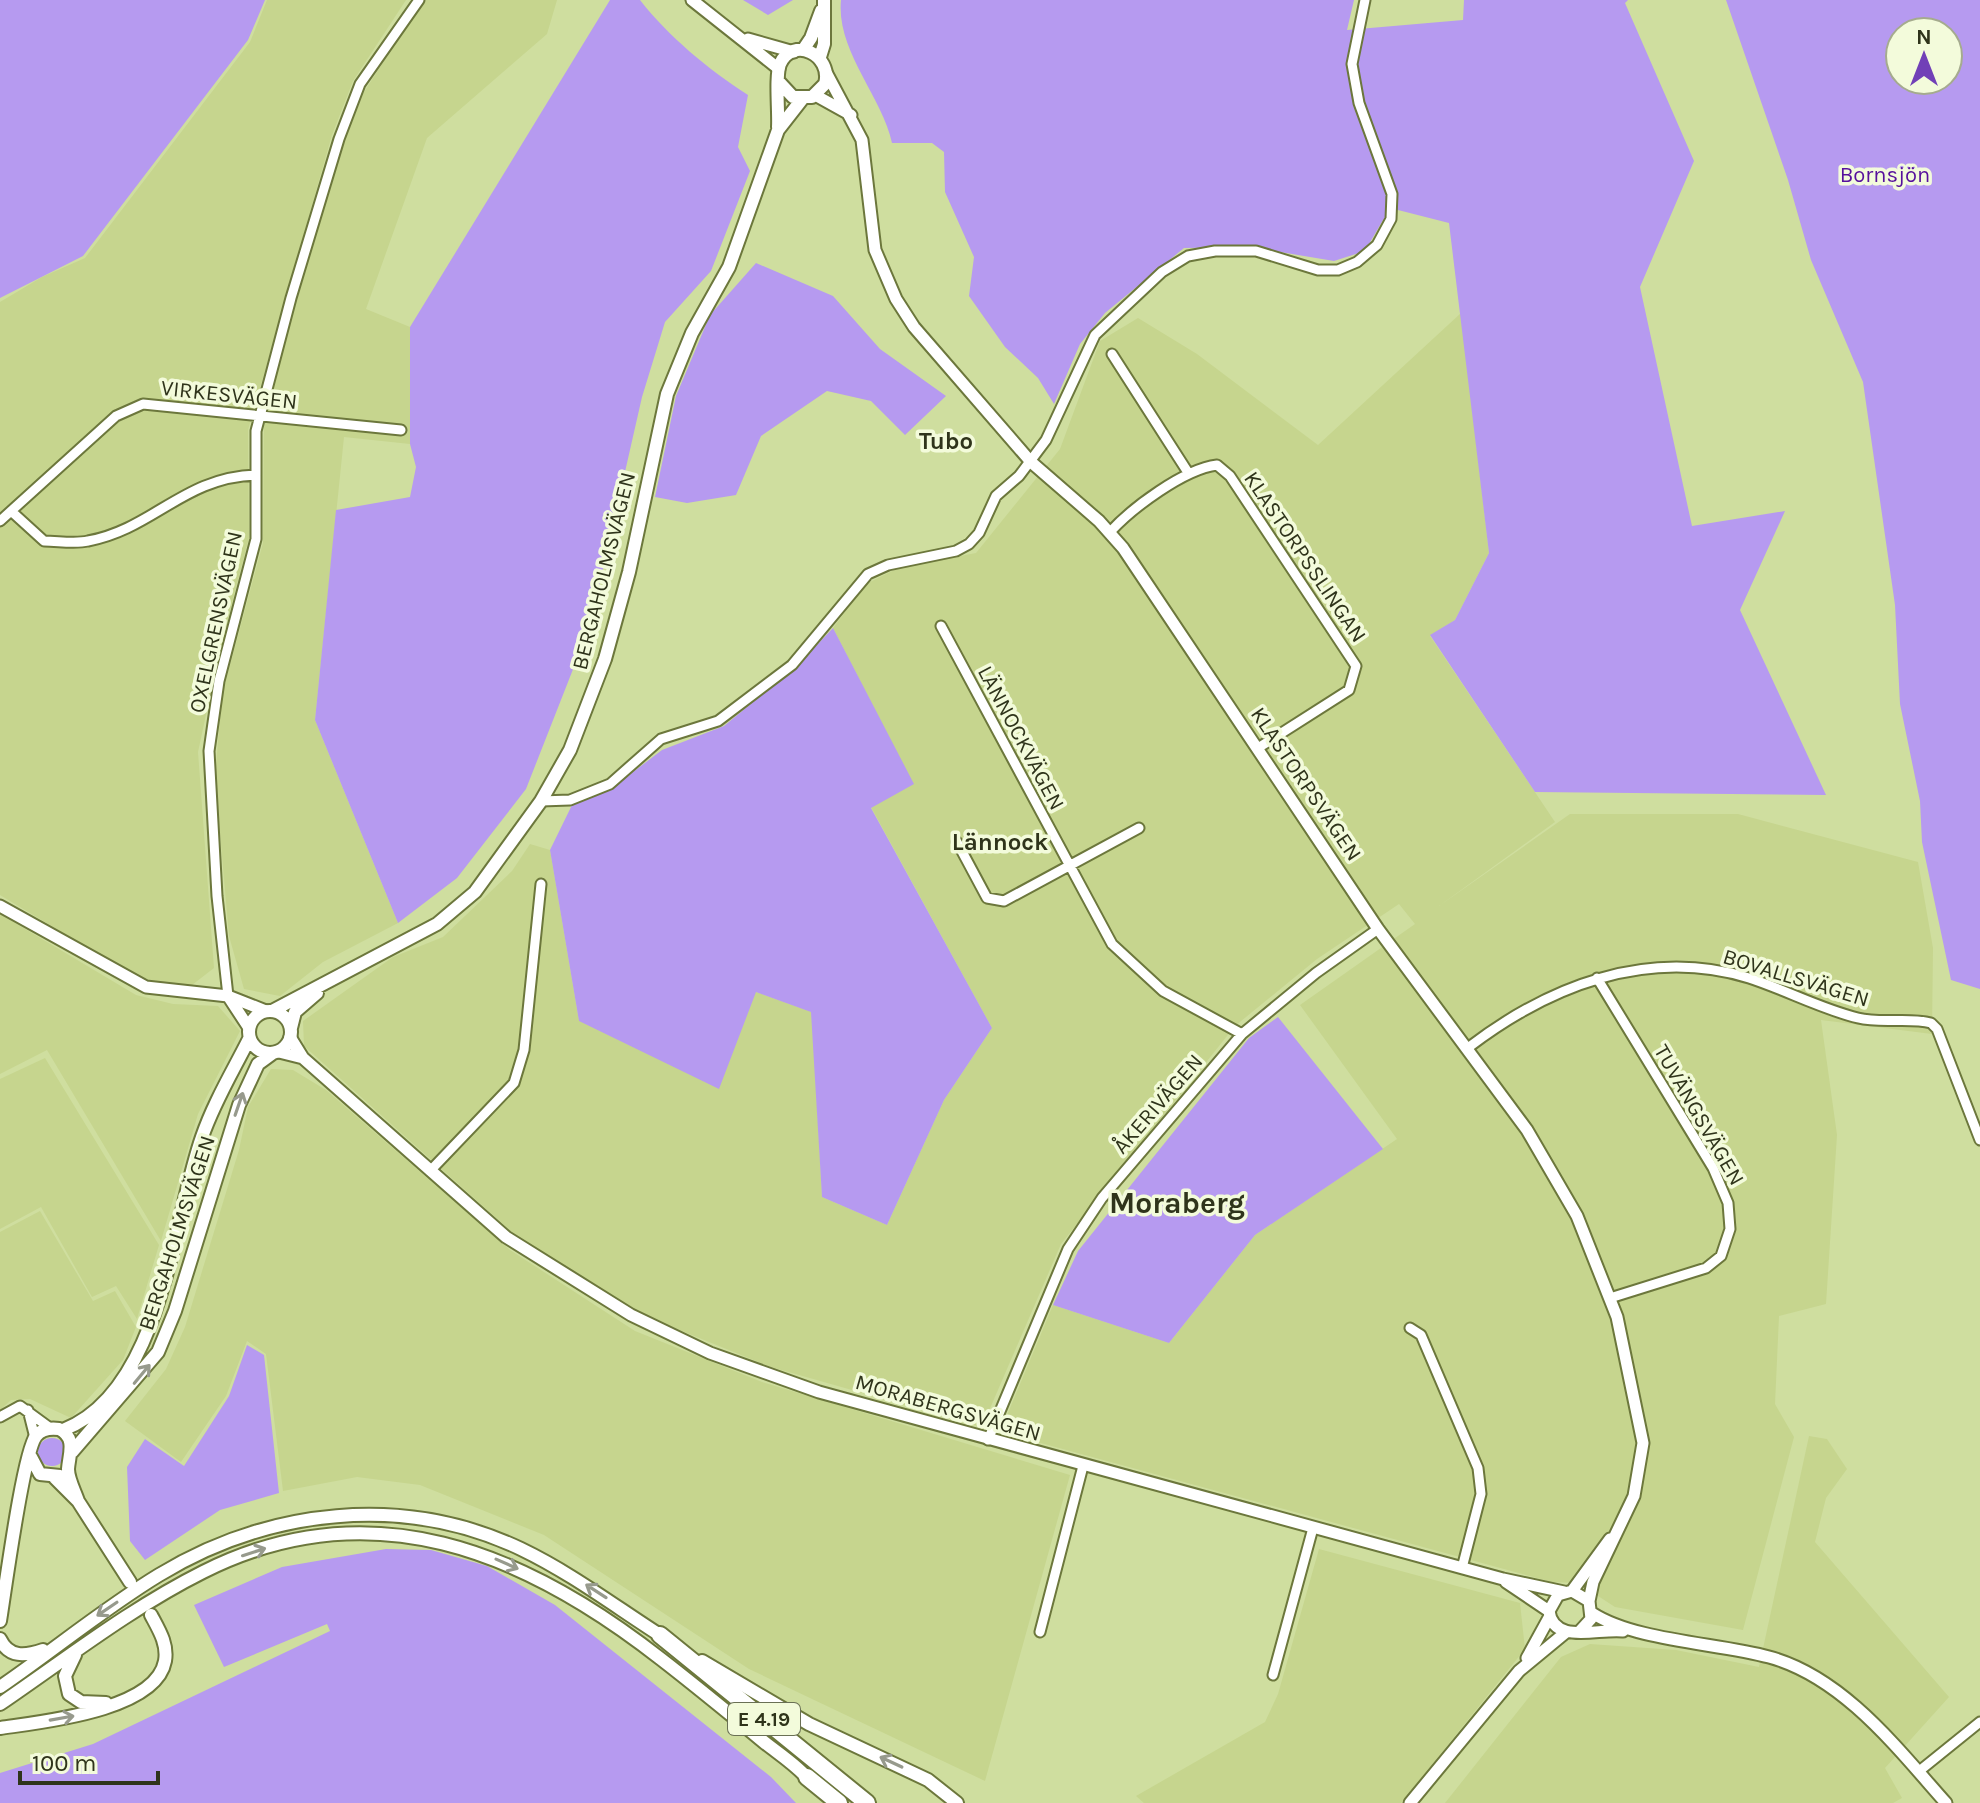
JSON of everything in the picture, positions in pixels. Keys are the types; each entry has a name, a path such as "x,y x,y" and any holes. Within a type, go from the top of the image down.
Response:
{"highway":[{"name":"E 4.19","path":"660,1635 867,1803"},
{"name":"E 4.19","path":"807,1777 839,1803"}],"main road":[{"path":"779,69 811,38 824,0 824,44 820,57 827,74"},
{"path":"798,51 820,57"},
{"name":"BERGAHOLMSVÄGEN","path":"269,1011 437,924 475,892 541,801 570,750 609,644 629,572 667,394 692,333 729,267 778,130 779,69"},
{"name":"BERGAHOLMSVÄGEN","path":"778,130 809,97 823,88 827,74"},
{"path":"780,83 789,94 809,97"},
{"name":"BERGAHOLMSVÄGEN","path":"290,1033 295,1012 332,980"},
{"path":"269,1011 284,1016 290,1033 276,1052 256,1048 249,1033 256,1015 269,1011"},
{"name":"BERGAHOLMSVÄGEN","path":"57,1429 77,1424 105,1399 136,1356 156,1309 201,1138 249,1033"},
{"name":"BERGAHOLMSVÄGEN","path":"72,1452 140,1378 158,1352 175,1311 239,1105 258,1064 276,1052"},
{"path":"0,1621 19,1507 35,1438 57,1429 72,1452 68,1468 78,1501 130,1582"},
{"path":"31,1457 34,1467 78,1501"},
{"path":"19,1507 29,1489 68,1468"},
{"name":"E 4.19","path":"0,1687 54,1646 161,1574 207,1550 270,1527 340,1514 416,1518 490,1537 580,1580 660,1635"},
{"name":"E 4.19","path":"0,1704 159,1596 248,1553 297,1540 349,1532 419,1537 482,1553 579,1601 650,1651 807,1777"},
{"path":"0,1596 8,1574"},
{"path":"0,1728 77,1716 121,1701 147,1688 162,1672 165,1649 151,1615"},
{"path":"660,1635 781,1709 928,1780 957,1803"},
{"path":"0,1639 5,1648 16,1654 31,1654 54,1646"},
{"path":"78,1651 65,1676 69,1694 89,1704 121,1701"},
{"path":"807,1777 826,1803"}],"street":[{"name":"OXELGRENSVÄGEN","path":"228,996 216,887 209,751 219,681 256,539 260,416 291,298 349,112 360,84 419,0"},
{"path":"692,0 779,69"},
{"path":"541,801 570,800 610,784 661,739 718,721 792,665 868,574 888,565 956,551 969,544 979,533 996,496 1031,462 1046,440 1095,335 1162,272 1188,256 1215,251 1256,251 1318,270 1338,270 1357,262 1377,245 1391,219 1392,194 1359,103 1352,64 1365,0"},
{"path":"735,35 798,51"},
{"name":"KLASTORPSVÄGEN","path":"827,74 852,116 862,140 870,230 882,269 914,327 1031,462 1110,532 1378,929 1469,1047 1558,1179 1577,1216 1610,1298 1630,1367 1643,1443 1634,1496 1593,1582 1590,1607"},
{"path":"809,97 852,116"},
{"path":"1112,354 1189,474"},
{"name":"VIRKESVÄGEN","path":"0,521 116,416 143,404 401,430"},
{"name":"KLASTORPSSLINGAN","path":"1110,532 1126,515 1200,467 1217,465 1230,476 1356,666 1349,690 1258,748"},
{"path":"11,511 44,541 88,542 134,525 203,483 256,475"},
{"name":"LÄNNOCKVÄGEN","path":"941,626 1112,944 1163,991 1242,1034"},
{"path":"957,842 987,898 1004,901 1139,828"},
{"path":"430,1171 514,1083 524,1050 541,884"},
{"path":"0,906 146,987 228,996 269,1011"},
{"name":"ÅKERIVÄGEN","path":"988,1440 1068,1249 1102,1198 1242,1034 1316,973 1378,929"},
{"name":"BOVALLSVÄGEN","path":"1469,1047 1517,1014 1597,978 1656,967 1707,969 1748,978 1861,1019 1926,1021 1937,1029 1980,1140"},
{"name":"TUVÄNGSVÄGEN","path":"1597,978 1713,1168 1728,1203 1730,1229 1721,1256 1706,1268 1610,1298"},
{"path":"228,996 249,1033"},
{"name":"MORABERGSVÄGEN","path":"290,1033 303,1058 506,1237 645,1323 775,1378 988,1440 1503,1579 1568,1591"},
{"name":"MORABERGSVÄGEN","path":"276,1052 303,1058"},
{"path":"1410,1328 1421,1335 1478,1468 1481,1494 1462,1568"},
{"path":"0,1417 14,1408 28,1410 57,1429"},
{"path":"28,1410 35,1438"},
{"path":"1040,1632 1083,1466"},
{"name":"KLASTORPSVÄGEN","path":"1568,1591 1625,1519"},
{"path":"1273,1675 1313,1528"},
{"name":"MORABERGSVÄGEN","path":"1503,1579 1549,1613"},
{"path":"1519,1671 1553,1600 1568,1591 1590,1607 1656,1634"},
{"path":"1580,1631 1589,1623 1590,1607"},
{"path":"1549,1613 1555,1627 1565,1633"},
{"path":"1410,1803 1519,1671 1565,1633 1605,1629 1656,1634 1772,1657 1827,1684 1869,1719 1946,1803"},
{"path":"1918,1772 1980,1722"}],"shaded area":[{"path":"267,0 406,0 353,81 332,135 248,430 249,538 221,645 198,752 214,968 192,985 143,981 0,895 0,302 42,277 85,258 250,42"},
{"path":"423,0 557,0 547,34 427,138 366,309 410,327 410,444 344,437 315,720 398,923 323,962 280,996 244,989 229,936 215,776 222,695 263,543 264,425 309,250 333,169 364,92"},
{"path":"1461,313 1489,553 1455,620 1430,636 1555,822 1439,906 1570,814 1738,814 1918,862 1933,948 1932,1034 1821,1020 1837,1135 1826,1304 1779,1316 1775,1404 1794,1437 1743,1630 1615,1607 1578,1583 1552,1582 1000,1432 1053,1305 1169,1343 1255,1235 1397,1139 1300,1005 1415,924 1399,904 1317,959 1235,1026 1061,1244 982,1427 771,1367 640,1314 513,1233 304,1046 303,1021 393,957 443,937 512,871 530,844 550,850 579,1021 756,992 812,1012 822,1197 887,1225 944,1100 992,1028 871,807 913,784 833,628 866,584 898,568 976,553 1060,449 1100,341 1138,318 1197,354 1318,445"},
{"path":"0,914 136,995 173,1004 218,1006 240,1031 198,1114 161,1241 47,1050 0,1074"},
{"path":"45,1058 159,1245 137,1319 116,1286 92,1297 41,1207 0,1229 0,1079"},
{"path":"271,1069 293,1070 326,1090 510,1250 635,1331 762,1382 1070,1475 985,1781 749,1669 544,1535 420,1485 357,1477 283,1491 266,1354 247,1341 226,1396 181,1462 125,1421 166,1369 185,1327 239,1150 248,1107"},
{"path":"40,1211 93,1301 115,1291 136,1327 123,1360 71,1418 30,1399 11,1400 0,1410 0,1232"},
{"path":"1809,1436 1827,1439 1847,1469 1826,1498 1815,1542 1949,1697 1885,1768 1902,1798 1893,1803 1445,1803 1561,1657 1590,1644 1676,1650 1759,1667"},
{"path":"1319,1549 1520,1603 1525,1649 1401,1803 1144,1803 1136,1796 1265,1722 1278,1694"}],"green space":[{"path":"0,0 265,0 248,40 83,256 0,298"},
{"path":"610,0 640,0 690,52 748,95 738,147 750,171 711,271 665,322 642,397 590,626 526,789 457,878 398,923 315,720 336,510 410,497 416,467 410,444 410,327"},
{"path":"743,0 793,0 768,15"},
{"path":"841,0 1354,0 1347,30 1463,20 1464,0 1628,0 1625,3 1694,161 1640,287 1692,526 1785,511 1740,610 1826,795 1535,792 1430,635 1455,620 1489,553 1449,223 1398,210 1383,220 1365,251 1334,261 1250,247 1184,248 1105,313 1080,344 1054,404 1038,378 1005,347 969,296 974,257 945,192 944,152 932,143 892,143 887,125 845,37"},
{"name":"Bornsjön","path":"1726,0 1980,0 1980,989 1951,980 1922,842 1920,801 1900,704 1895,605 1863,382 1811,260 1788,180"},
{"path":"756,263 833,296 880,349 946,396 905,435 871,401 827,391 761,436 736,495 687,503 655,497 676,396 710,315"},
{"path":"833,628 914,784 871,808 992,1028 944,1100 887,1225 822,1197 811,1012 756,992 719,1089 579,1021 550,850 572,805 616,785 662,750 724,726 798,665"},
{"path":"1278,1017 1383,1149 1255,1235 1169,1343 1053,1305 1078,1251 1249,1038"},
{"path":"247,1345 264,1355 279,1493 220,1510 145,1560 130,1541 127,1467 145,1439 184,1466 229,1396"},
{"path":"52,1438 62,1442 66,1452 62,1462 52,1466 42,1462 38,1452 42,1442"},
{"path":"386,1549 431,1550 487,1566 555,1605 771,1777 796,1803 0,1803 0,1773 93,1744 330,1631 327,1624 224,1667 194,1605 282,1567"}],"district":[{"name":"Tubo","path":"946,441"},
{"name":"Lännock","path":"1000,842"},
{"name":"Moraberg","path":"1177,1203"}]}
